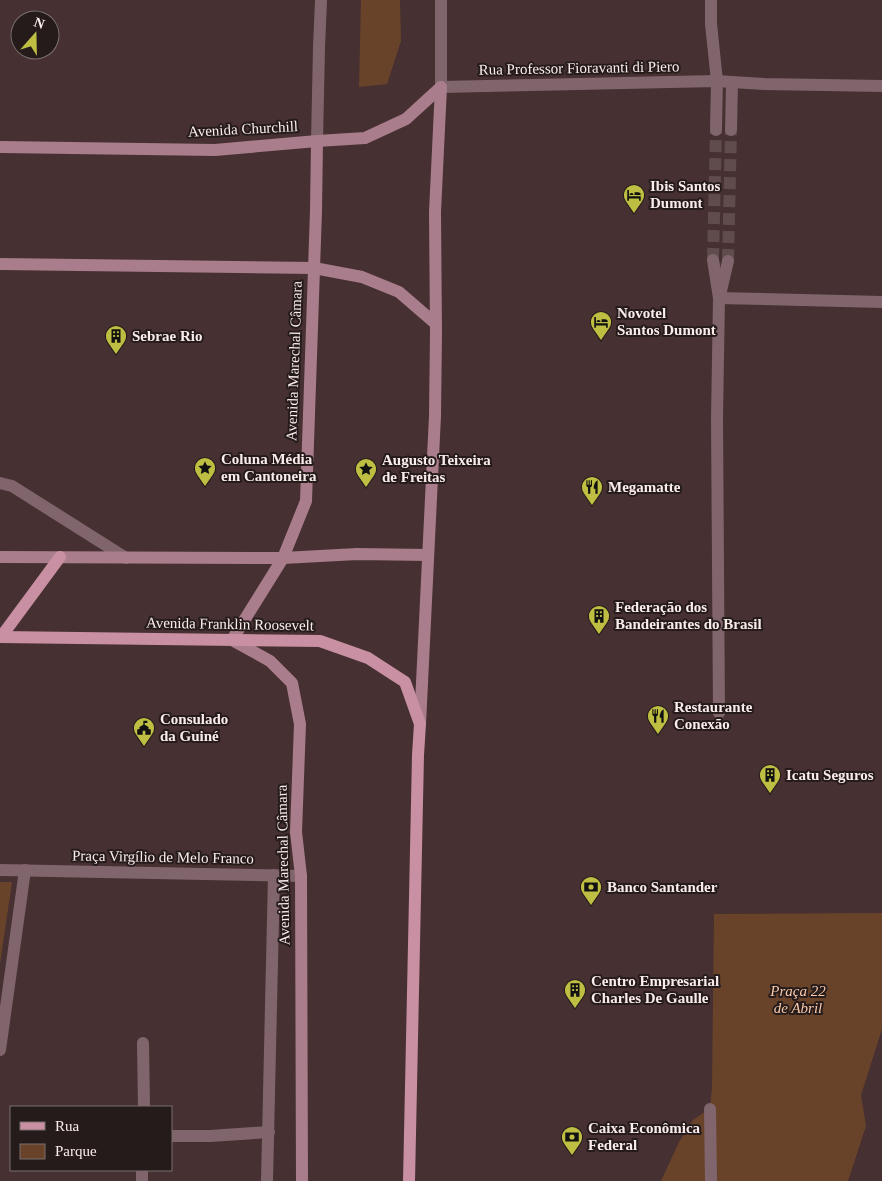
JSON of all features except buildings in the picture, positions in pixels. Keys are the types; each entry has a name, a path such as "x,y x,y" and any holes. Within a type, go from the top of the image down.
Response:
{"main road":[{"path":"0,637 60,558"},
{"name":"Avenida Franklin Roosevelt","path":"0,637 320,642 368,658 405,682 420,724"},
{"path":"409,1181 420,724"}],"street":[{"name":"Avenida Marechal Câmara","path":"302,1181 301,876 296,832 300,724 292,683 270,661 232,640 283,558 306,501 322,0"},
{"path":"420,724 435,416 435,212 441,87 440,0"},
{"path":"712,0 711,24 717,81 716,130"},
{"name":"Rua Professor Fioravanti di Piero","path":"441,87 717,81 764,84 882,86"},
{"path":"731,130 732,82"},
{"name":"Avenida Churchill","path":"0,147 216,150 365,138 406,119 441,87"},
{"path":"713,260 720,298"},
{"path":"719,713 717,418 720,298 728,261"},
{"path":"0,264 314,268 362,277 399,292 436,324"},
{"path":"720,298 882,302"},
{"path":"0,483 12,486 126,558"},
{"path":"0,556 60,558 283,558 357,554 428,555"},
{"name":"Praça Virgílio de Melo Franco","path":"0,870 301,876"},
{"path":"0,1050 25,870"},
{"name":"Avenida Marechal Câmara","path":"268,1181 274,875"},
{"path":"143,1043 144,1106"},
{"path":"710,1108 711,1181"},
{"path":"172,1136 210,1136 269,1132"}],"green space":[{"path":"361,0 400,0 401,41 387,84 359,87"},
{"path":"0,882 12,882 0,964"},
{"name":"Praça 22 de Abril","path":"882,913 882,1029 861,1095 866,1126 848,1181 661,1181 679,1142 693,1120 710,1108 712,1088 714,914"}],"tunnel":[{"path":"713,260 716,130"},
{"path":"728,261 731,130"}],"place":[{"name":"Ibis Santos Dumont","path":"634,214"},
{"name":"Novotel Santos Dumont","path":"601,341"},
{"name":"Sebrae Rio","path":"116,355"},
{"name":"Coluna Média em Cantoneira","path":"205,487"},
{"name":"Augusto Teixeira de Freitas","path":"366,488"},
{"name":"Megamatte","path":"592,506"},
{"name":"Federação dos Bandeirantes do Brasil","path":"599,635"},
{"name":"Restaurante Conexão","path":"658,735"},
{"name":"Consulado da Guiné","path":"144,747"},
{"name":"Icatu Seguros","path":"770,794"},
{"name":"Banco Santander","path":"591,906"},
{"name":"Centro Empresarial Charles De Gaulle","path":"575,1009"},
{"name":"Caixa Econômica Federal","path":"572,1156"}]}
